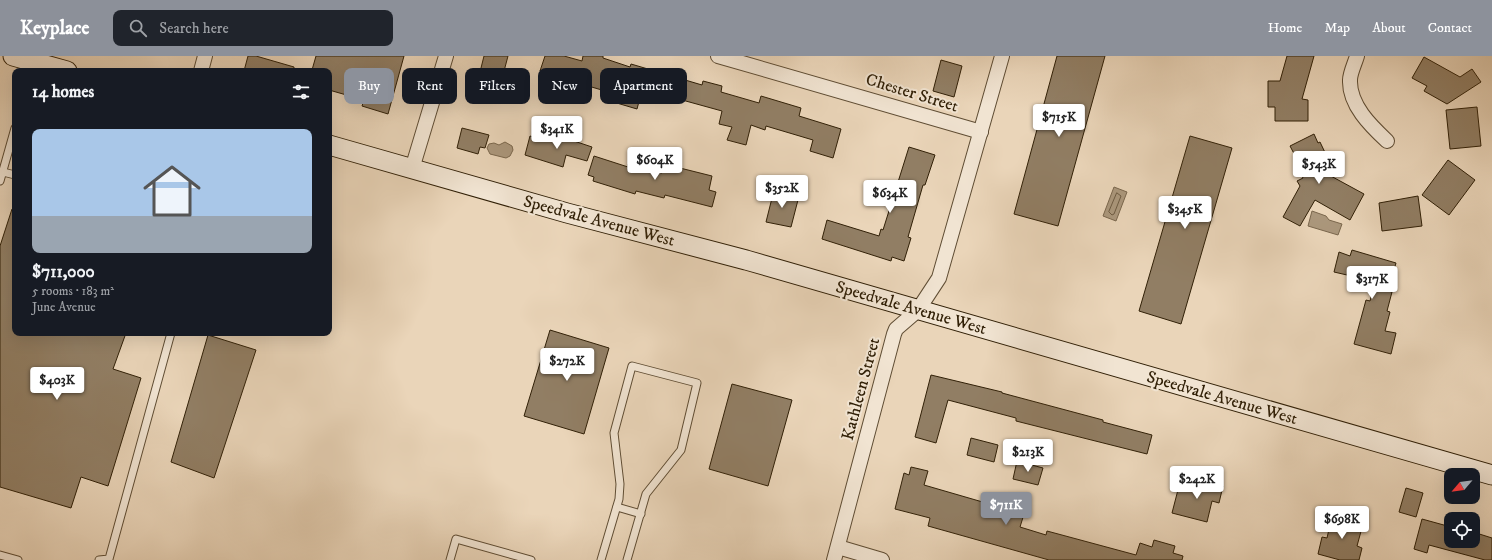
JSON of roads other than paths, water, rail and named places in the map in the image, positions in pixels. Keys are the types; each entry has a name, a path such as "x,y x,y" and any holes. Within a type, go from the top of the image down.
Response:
{"main road":[{"path":"13,56 37,67"},
{"name":"Speedvale Avenue West","path":"332,146 567,213 746,260 1492,475"}],"street":[{"path":"202,68 205,56"},
{"path":"412,169 446,56"},
{"name":"Chester Street","path":"718,56 981,132"},
{"name":"Kathleen Street","path":"836,554 896,329 918,310 939,278 1002,56"},
{"path":"1357,56 1350,80 1354,100 1367,122 1387,141"},
{"path":"836,554 882,560"}],"lane":[{"path":"0,180 12,139"},
{"path":"3,172 12,174"},
{"path":"99,560 109,560 170,336"},
{"path":"601,560 617,507 620,484 614,433 632,366 697,384 681,450 646,494 627,560"},
{"path":"617,507 641,514"},
{"path":"450,560 456,539 531,560"},
{"path":"0,555 18,560"}],"water":[{"path":"505,142 512,146 513,150 510,156 506,158 490,154 487,148 489,144 494,143 499,145"},
{"path":"1114,187 1127,192 1116,221 1103,216"},
{"path":"1312,211 1326,216 1329,220 1342,224 1338,235 1308,226"}]}
